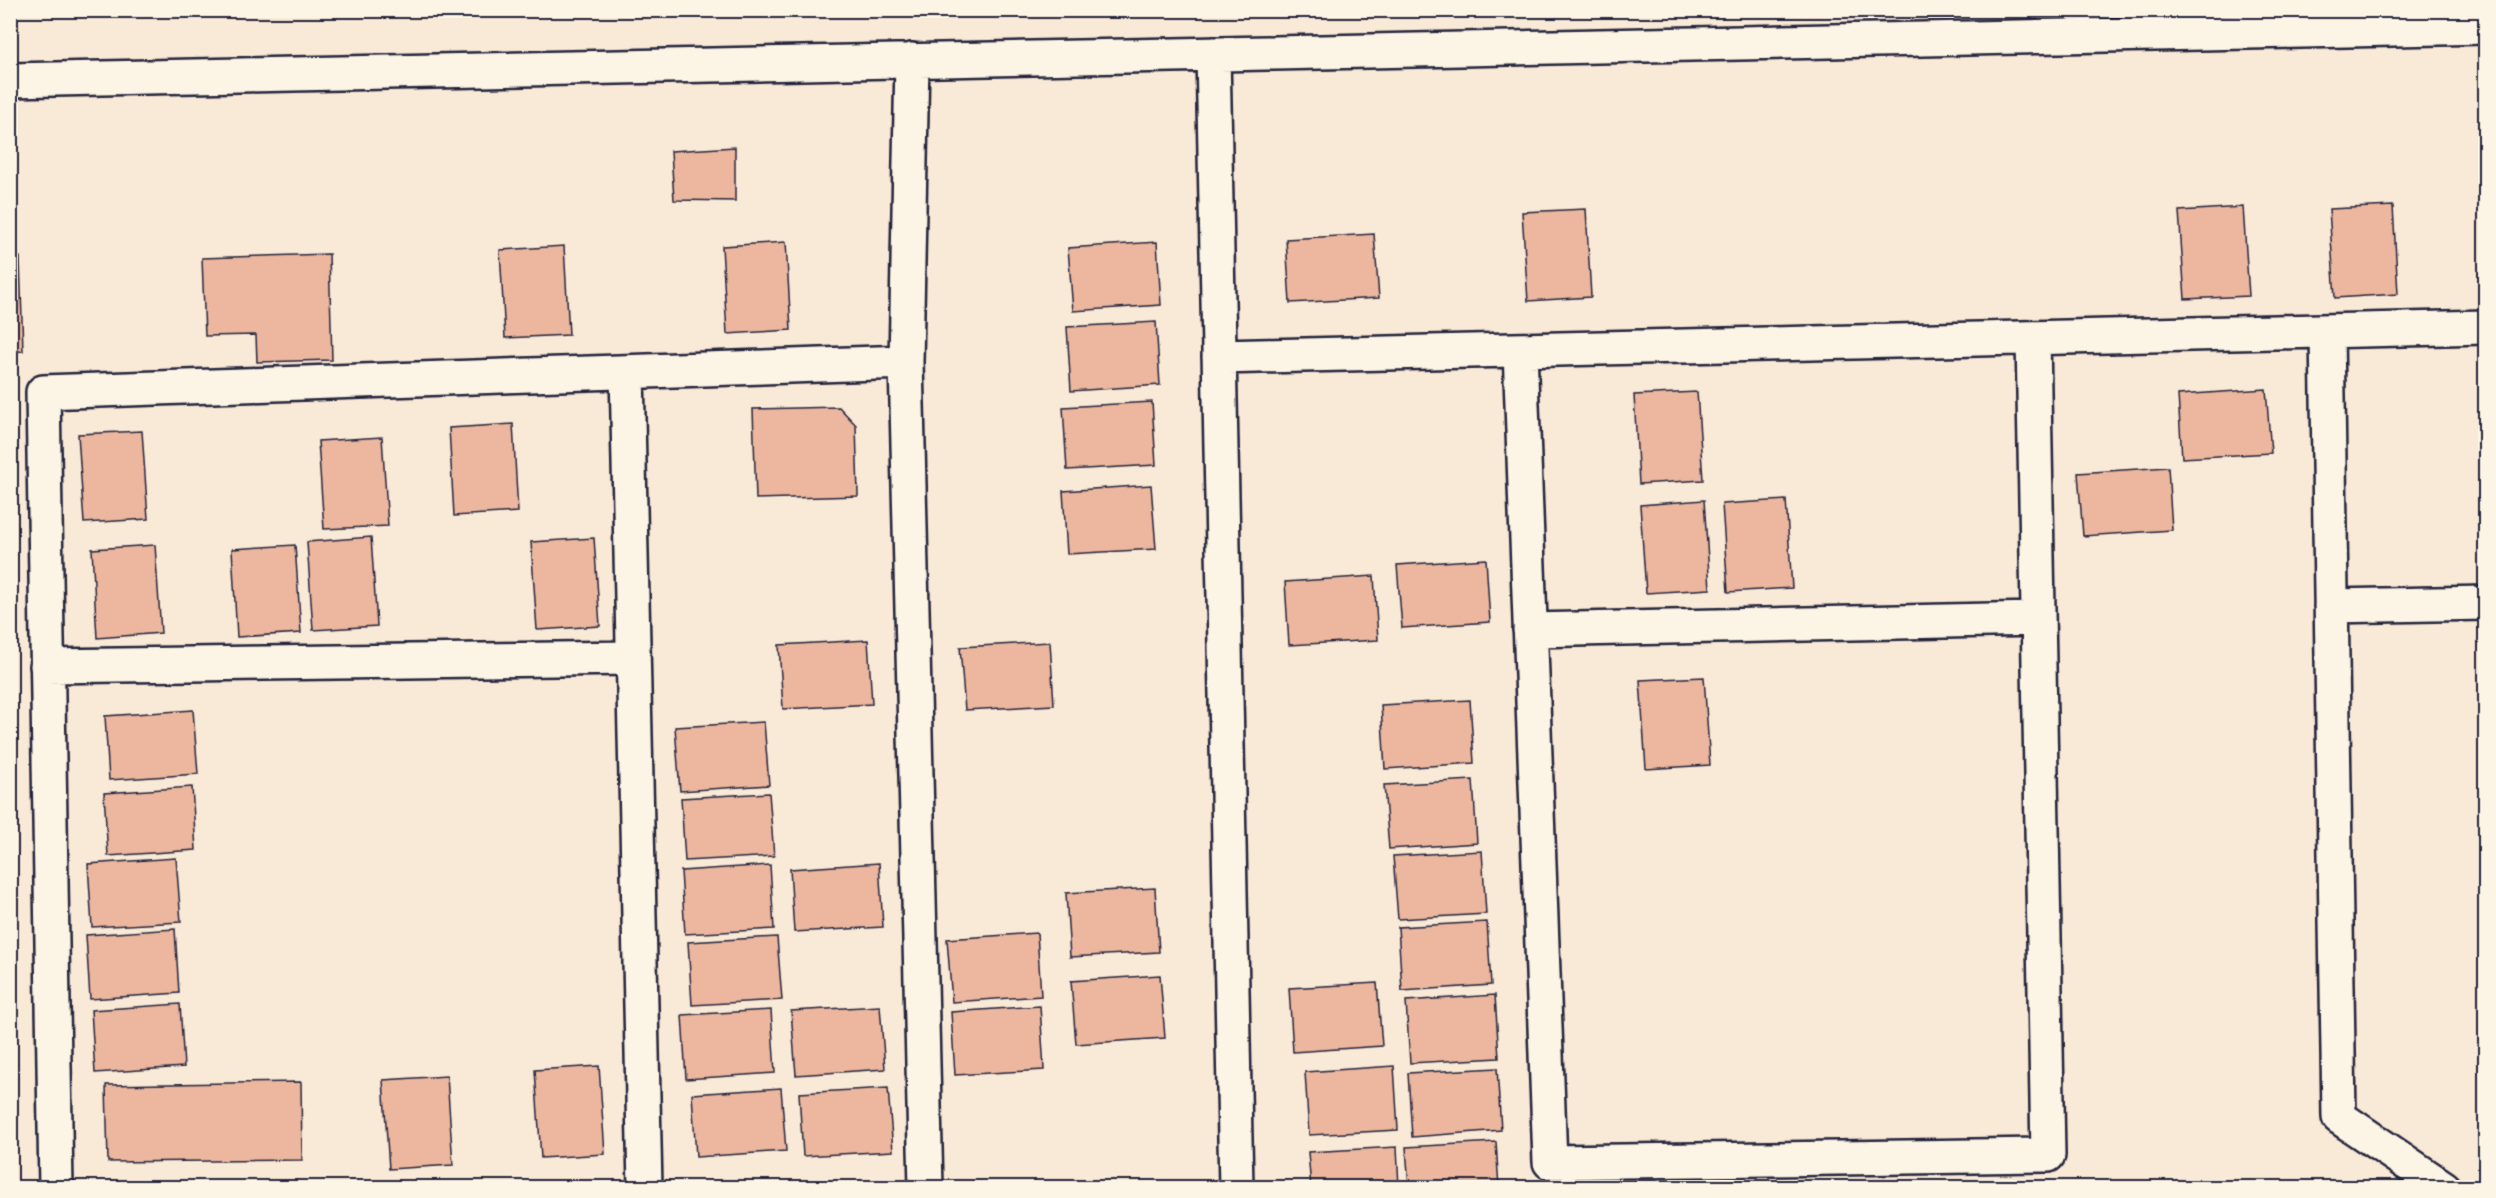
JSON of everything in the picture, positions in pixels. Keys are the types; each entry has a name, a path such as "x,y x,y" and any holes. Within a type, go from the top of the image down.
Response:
{"street":[{"path":"10,80 2486,27"},
{"path":"1213,54 1236,1188"},
{"path":"912,60 906,362 926,1188"},
{"path":"1219,357 2486,327"},
{"path":"2328,331 2338,1117 2444,1188"},
{"path":"1520,350 1550,1162 2048,1155 2033,338"},
{"path":"56,1188 43,392 906,362"},
{"path":"627,372 645,1188"},
{"path":"2331,606 2486,603"},
{"path":"1530,630 2038,619"},
{"path":"47,666 633,658"}],"building":[{"path":"735,147 735,201 674,200 671,151"},
{"path":"2393,206 2398,294 2335,298 2329,209"},
{"path":"2243,207 2249,296 2185,299 2179,211"},
{"path":"1586,209 1591,297 1528,301 1522,212"},
{"path":"1374,234 1379,298 1290,303 1286,239"},
{"path":"786,242 791,330 727,334 722,246"},
{"path":"1157,242 1161,305 1073,311 1068,248"},
{"path":"564,246 569,335 505,338 500,250"},
{"path":"329,254 332,360 257,362 256,335 205,336 202,258"},
{"path":"20,257 23,351 10,352 10,258"},
{"path":"1156,322 1160,385 1071,391 1067,327"},
{"path":"2266,389 2271,453 2182,458 2178,395"},
{"path":"1697,392 1703,480 1639,484 1634,395"},
{"path":"1152,402 1156,465 1067,470 1063,407"},
{"path":"839,407 856,425 858,496 756,499 753,409"},
{"path":"513,424 518,512 454,516 449,428"},
{"path":"142,431 148,519 84,523 78,434"},
{"path":"382,437 388,526 324,529 318,441"},
{"path":"2168,467 2172,530 2083,536 2078,473"},
{"path":"1151,485 1156,549 1067,554 1063,491"},
{"path":"1704,500 1710,589 1646,593 1640,505"},
{"path":"1786,500 1792,588 1728,592 1722,504"},
{"path":"371,537 377,626 313,630 307,542"},
{"path":"594,538 600,626 537,630 531,542"},
{"path":"155,545 161,633 97,638 92,549"},
{"path":"295,545 301,633 237,637 232,549"},
{"path":"1486,559 1490,622 1402,628 1397,565"},
{"path":"1374,576 1378,640 1289,645 1285,582"},
{"path":"868,640 872,704 783,709 779,645"},
{"path":"1050,642 1054,705 965,710 960,647"},
{"path":"1704,677 1710,765 1646,769 1640,680"},
{"path":"1470,700 1474,763 1385,769 1381,705"},
{"path":"193,710 198,774 109,780 105,716"},
{"path":"764,722 769,785 680,791 675,727"},
{"path":"1473,780 1477,843 1389,849 1384,785"},
{"path":"192,787 196,850 108,856 104,793"},
{"path":"769,793 774,856 685,861 681,798"},
{"path":"1482,851 1486,914 1398,919 1393,856"},
{"path":"176,858 181,922 92,927 88,864"},
{"path":"879,863 883,927 794,932 790,869"},
{"path":"770,865 774,929 685,934 681,871"},
{"path":"1155,888 1159,952 1070,957 1066,893"},
{"path":"1487,922 1491,985 1402,991 1398,927"},
{"path":"175,929 179,993 90,999 86,935"},
{"path":"1037,933 1041,996 952,1002 947,939"},
{"path":"777,937 782,1000 692,1005 688,942"},
{"path":"1160,975 1165,1038 1076,1044 1071,981"},
{"path":"1377,983 1382,1046 1293,1052 1289,988"},
{"path":"1495,995 1499,1058 1410,1063 1406,1001"},
{"path":"180,1004 184,1067 95,1073 91,1010"},
{"path":"880,1006 885,1069 796,1075 791,1011"},
{"path":"1040,1006 1044,1070 955,1075 951,1012"},
{"path":"771,1010 775,1073 686,1079 682,1015"},
{"path":"599,1066 605,1154 541,1158 535,1070"},
{"path":"1394,1066 1398,1130 1309,1135 1305,1072"},
{"path":"1497,1068 1501,1130 1412,1137 1408,1073"},
{"path":"447,1076 453,1165 389,1169 383,1080"},
{"path":"301,1082 302,1160 108,1162 106,1085"},
{"path":"781,1088 786,1151 696,1157 692,1094"},
{"path":"888,1088 893,1151 803,1156 799,1093"},
{"path":"1496,1142 1499,1188 1409,1188 1406,1147"},
{"path":"1397,1147 1399,1188 1311,1188 1308,1152"}]}
